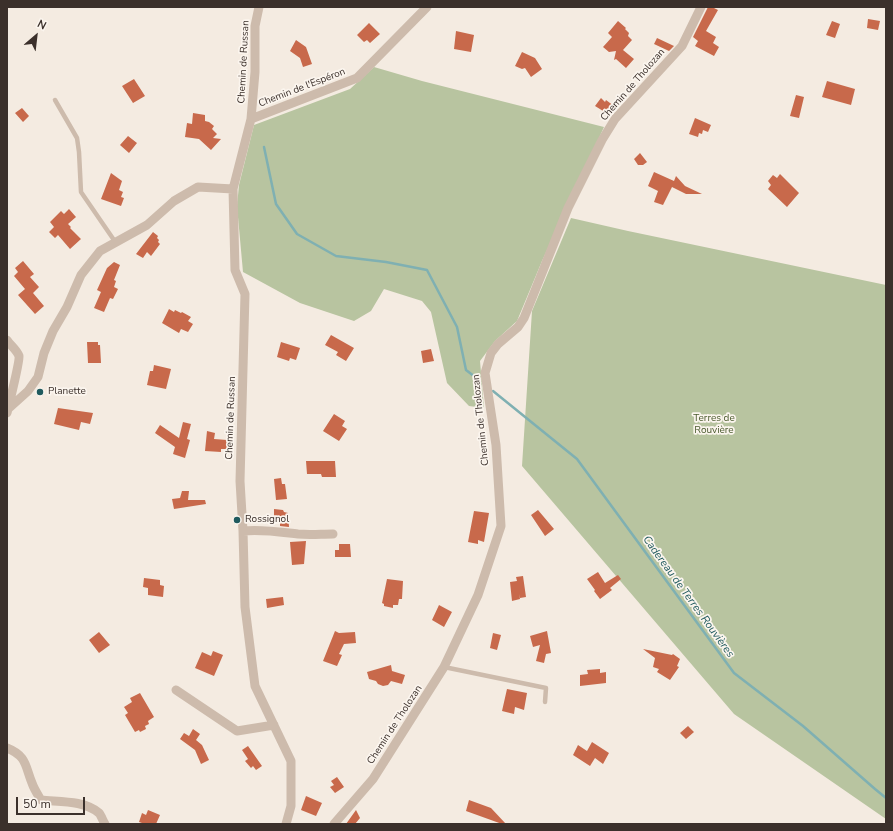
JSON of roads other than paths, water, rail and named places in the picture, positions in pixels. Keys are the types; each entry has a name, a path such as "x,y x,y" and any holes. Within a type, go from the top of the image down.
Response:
{"street":[{"name":"Chemin de Russan","path":"259,7 255,26 255,80 251,119 233,189 234,270 245,294 240,481 245,607 255,686 291,761 291,806 286,824"},
{"name":"Chemin de l'Espéron","path":"251,119 357,78 427,7"},
{"name":"Chemin de Tholozan","path":"334,824 373,779 444,667 478,595 501,526 496,445 486,390 485,373 487,362 491,353 498,344 512,333 524,318 568,208 602,140 615,119 682,46 701,7"},
{"path":"8,411 28,391 38,377 44,353 52,332 68,307 81,275 100,251 148,225 174,201 198,187 233,189"},
{"path":"7,340 19,355 19,364 8,411"},
{"path":"243,531 255,530 282,531 299,534 332,534"},
{"path":"176,690 237,731 274,725"},
{"path":"7,748 14,751 25,761 32,783 41,800 64,801 87,806 100,813 105,824"}],"lane":[{"path":"55,100 77,138 81,192 116,243"},
{"path":"444,667 546,688 545,702"}],"waterway":[{"name":"Cadereau de Terres Rouvières","path":"264,147 276,204 297,234 336,256 386,262 427,270 457,327 466,370 479,380"},
{"name":"Cadereau de Terres Rouvières","path":"493,391 577,459 734,673 803,726 886,798"}],"place":[{"name":"Planette","path":"40,392"},
{"name":"Rossignol","path":"237,520"}],"park label":[{"name":"Terres de Rouvière","path":"714,424"}]}
